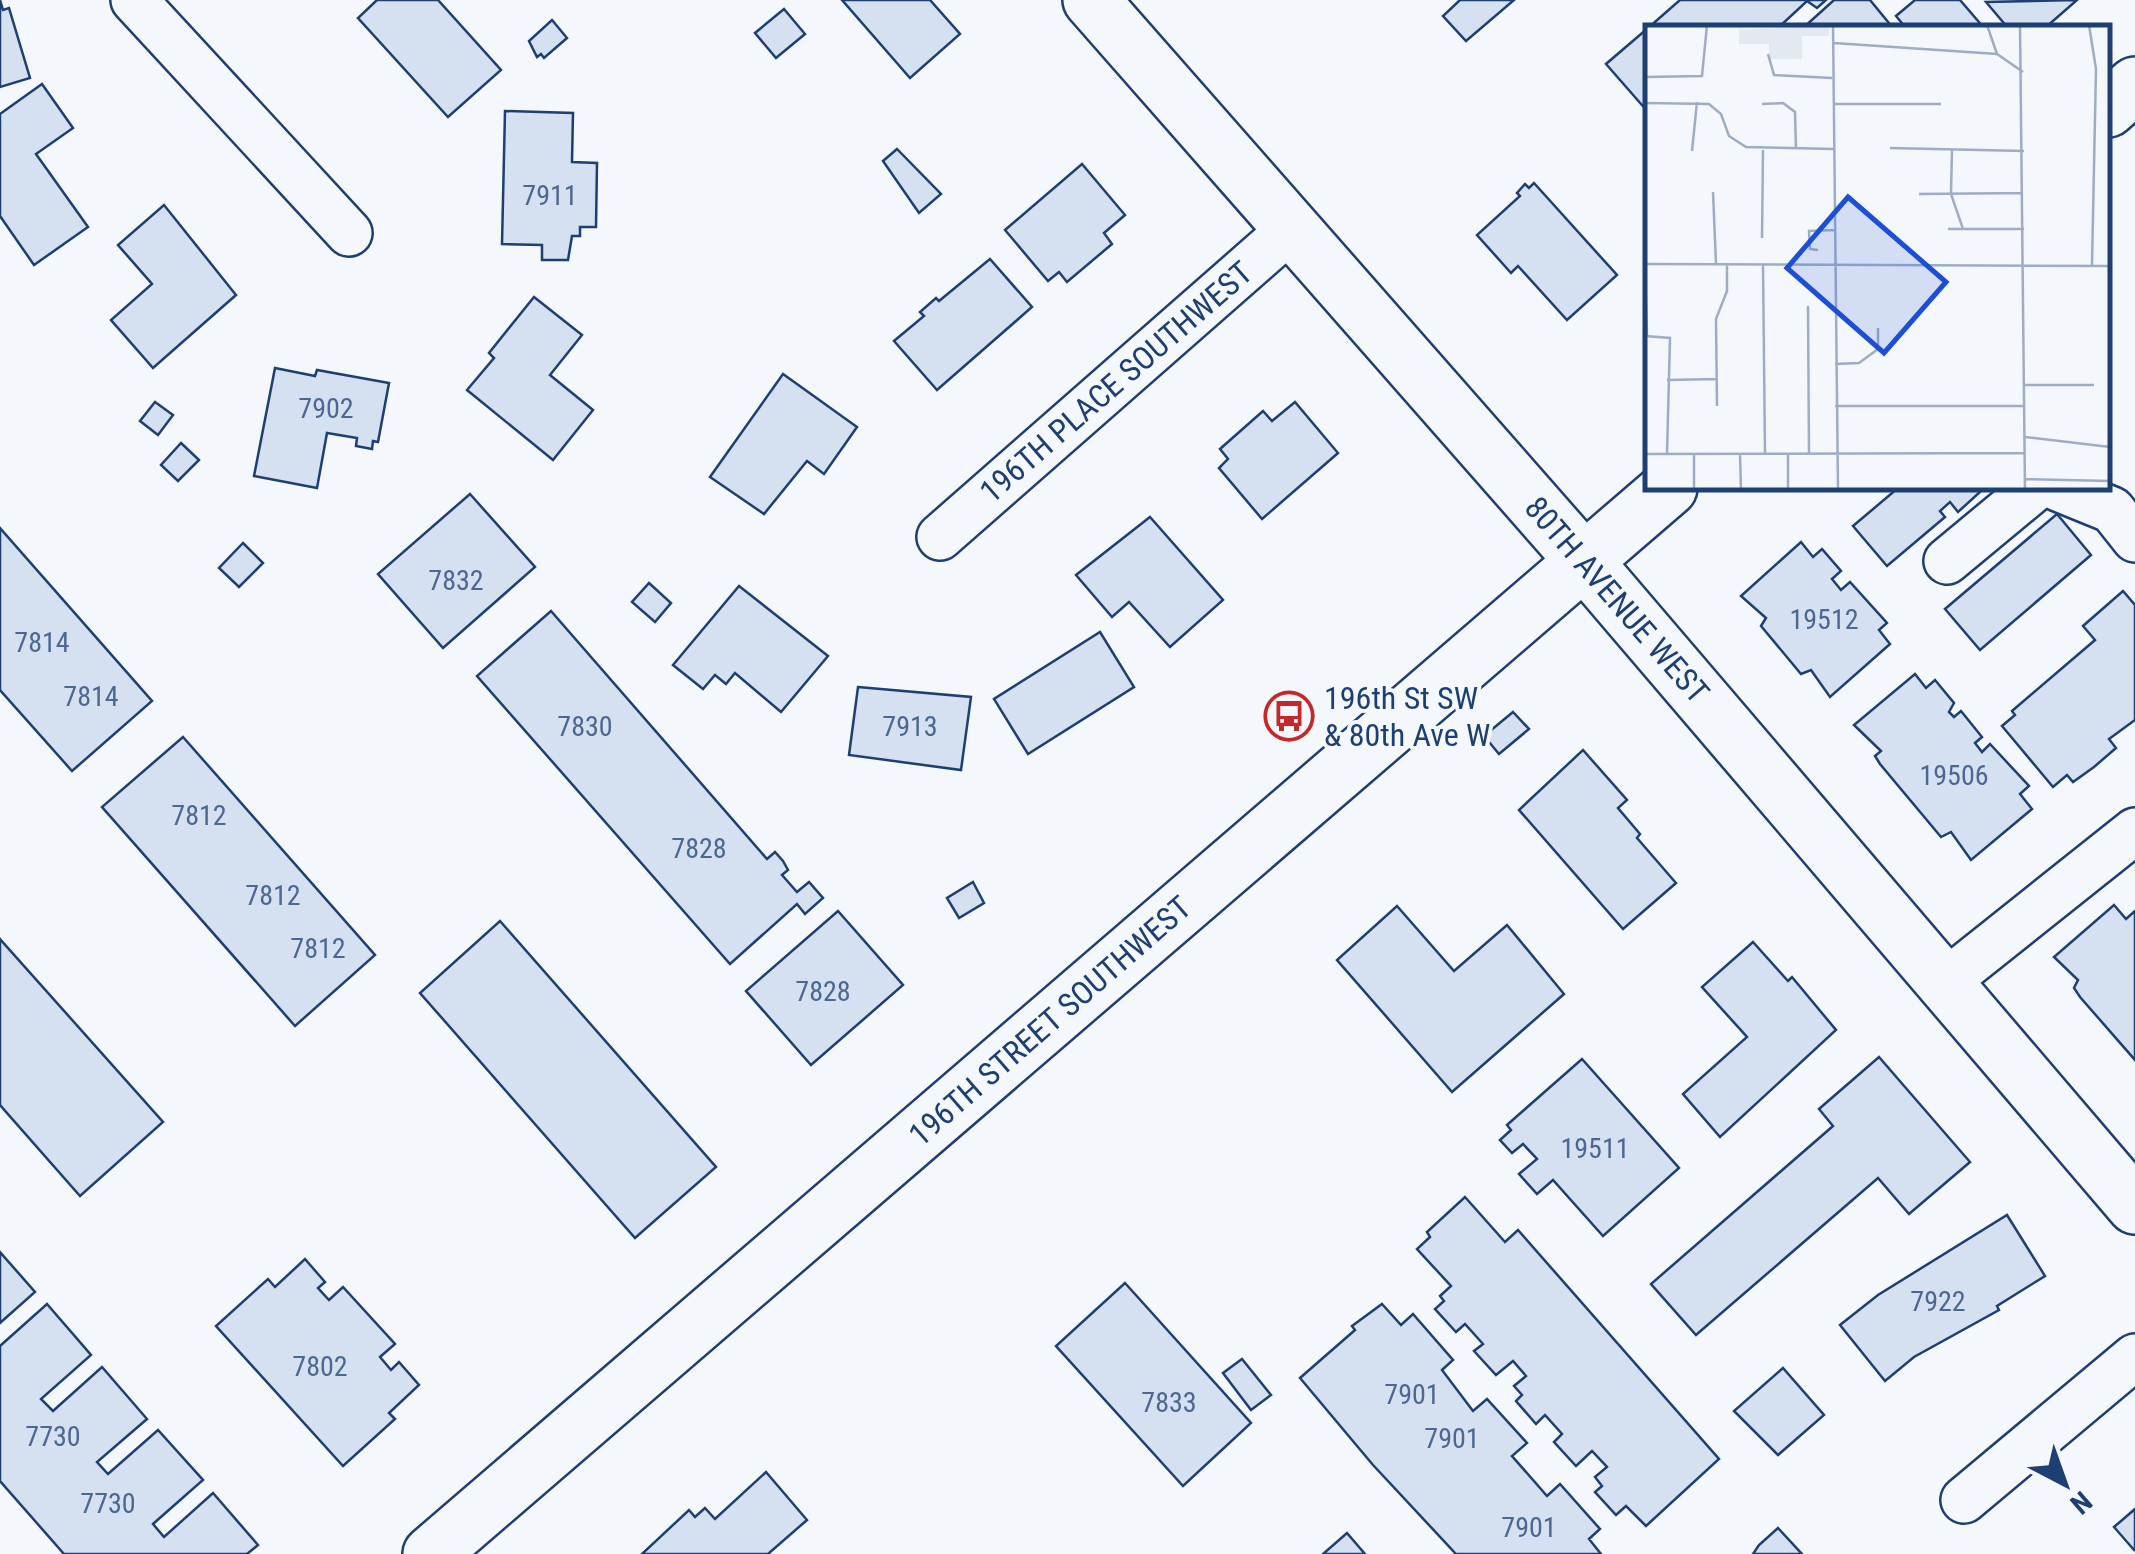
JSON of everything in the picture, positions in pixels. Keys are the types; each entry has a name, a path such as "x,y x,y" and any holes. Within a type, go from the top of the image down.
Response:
{"main road":[{"name":"80TH AVENUE WEST","path":"1091,0 1584,560 2135,1206"},
{"path":"2110,107 2135,86"},
{"name":"196TH STREET SOUTHWEST","path":"431,1554 1667,490"}],"street":[{"path":"134,0 349,233"},
{"name":"196TH PLACE SOUTHWEST","path":"940,537 1292,228"},
{"path":"1947,562 2033,490"},
{"path":"2063,490 2112,510 2135,539"},
{"path":"1943,984 2135,830"},
{"path":"1964,1500 2135,1357"}],"building":[{"path":"0,0 3,10 9,8 30,78 0,87"},
{"path":"377,0 438,0 501,70 448,117 358,18"},
{"path":"842,0 930,0 960,34 910,78"},
{"path":"1460,0 1514,0 1466,41 1443,16"},
{"path":"1680,0 1826,0 1817,8 1807,1 1781,25 1651,25"},
{"path":"1834,0 1870,0 1891,25 1806,25"},
{"path":"1915,0 1960,0 1981,25 1904,25 1896,16"},
{"path":"2077,0 2048,25 2005,25 1986,2"},
{"path":"784,9 805,34 776,58 755,33"},
{"path":"552,20 567,38 544,58 541,54 537,57 529,41"},
{"path":"1645,31 1645,109 1606,64"},
{"path":"42,84 73,128 36,154 88,227 34,265 0,216 0,114"},
{"path":"505,111 573,113 572,162 597,163 596,227 580,227 580,236 572,236 568,260 542,260 542,245 502,244"},
{"path":"897,149 941,194 919,213 883,161"},
{"path":"1082,164 1125,215 1104,233 1112,244 1067,282 1059,272 1048,281 1005,230"},
{"path":"1534,183 1617,275 1567,320 1518,266 1511,273 1477,235 1520,196 1517,193 1525,184 1529,188"},
{"path":"164,205 236,295 153,368 111,320 152,284 118,245"},
{"path":"990,259 1032,307 937,390 894,341 924,316 920,312 936,298 939,301"},
{"path":"534,297 582,335 550,375 593,410 553,460 467,390 494,358 489,353"},
{"path":"275,368 315,376 317,370 389,383 378,442 373,441 372,449 356,446 357,438 327,433 317,488 254,476"},
{"path":"783,374 857,427 824,474 807,461 764,514 710,477"},
{"path":"155,402 173,415 158,435 140,421"},
{"path":"1295,402 1338,453 1262,519 1219,468 1228,459 1220,449 1263,411 1272,421"},
{"path":"181,443 199,460 178,481 161,465"},
{"path":"1896,490 1980,492 1958,512 1950,502 1940,511 1945,517 1887,566 1853,526"},
{"path":"470,494 535,567 443,648 378,574"},
{"path":"2057,514 2091,555 1980,650 1945,609"},
{"path":"1150,517 1223,600 1170,647 1129,602 1112,617 1076,575"},
{"path":"0,528 152,701 72,771 0,690"},
{"path":"1801,542 1813,557 1822,549 1841,571 1832,579 1841,590 1850,582 1887,623 1879,630 1890,644 1830,697 1811,670 1801,674 1761,626 1766,618 1741,596"},
{"path":"243,543 263,563 239,587 219,568"},
{"path":"649,583 671,603 655,622 632,602"},
{"path":"739,586 828,656 781,712 735,673 726,684 715,675 703,689 673,665"},
{"path":"2123,591 2135,605 2135,720 2109,739 2116,748 2094,767 2073,782 2067,775 2053,787 2002,726 2015,715 2012,711 2095,640 2083,626"},
{"path":"551,611 767,859 775,852 783,861 788,870 782,875 797,892 809,882 823,898 805,914 797,904 730,964 477,676"},
{"path":"1100,632 1134,687 1028,754 994,699"},
{"path":"1915,674 1926,688 1935,680 1954,703 1949,712 1954,717 1961,711 1982,737 1975,743 1982,752 1990,744 2029,786 2020,794 2032,809 1971,860 1951,832 1941,837 1880,764 1875,756 1881,751 1854,725"},
{"path":"858,687 971,697 961,770 849,755"},
{"path":"1513,712 1529,729 1499,754 1484,736"},
{"path":"183,737 375,955 295,1026 102,807"},
{"path":"1583,750 1627,800 1618,808 1640,834 1637,838 1676,883 1623,929 1519,810"},
{"path":"973,882 984,903 959,918 947,898"},
{"path":"2114,905 2126,919 2135,911 2135,1060 2080,997 2074,988 2078,980 2054,957"},
{"path":"1397,906 1454,971 1507,925 1564,994 1452,1092 1337,960"},
{"path":"838,911 903,985 811,1065 746,991"},
{"path":"500,921 716,1167 635,1238 420,993"},
{"path":"0,939 163,1122 80,1196 0,1105"},
{"path":"1753,942 1788,981 1792,977 1836,1030 1720,1137 1683,1094 1747,1037 1702,987"},
{"path":"1879,1057 1970,1162 1909,1214 1878,1178 1696,1335 1651,1284 1833,1126 1819,1109"},
{"path":"1582,1059 1679,1168 1603,1236 1553,1180 1537,1194 1519,1174 1537,1159 1523,1144 1512,1153 1500,1140 1511,1130 1507,1125"},
{"path":"1465,1197 1505,1242 1518,1230 1719,1459 1646,1526 1626,1506 1616,1515 1595,1492 1602,1486 1595,1477 1607,1467 1592,1451 1576,1466 1554,1442 1562,1434 1545,1415 1536,1424 1516,1401 1522,1395 1514,1386 1526,1376 1513,1361 1496,1375 1474,1351 1483,1344 1465,1324 1456,1332 1435,1309 1444,1301 1440,1296 1451,1286 1417,1249 1430,1237 1427,1232"},
{"path":"2007,1215 2045,1276 1997,1306 1999,1310 1914,1357 1885,1381 1840,1325 1878,1295"},
{"path":"0,1252 35,1292 0,1323"},
{"path":"305,1259 325,1282 318,1288 329,1300 343,1287 395,1344 380,1357 391,1370 399,1362 419,1385 389,1413 395,1419 343,1466 216,1326 268,1279 275,1287"},
{"path":"1125,1283 1251,1423 1183,1486 1056,1346"},
{"path":"47,1304 91,1355 41,1399 53,1411 102,1367 147,1419 97,1462 108,1474 158,1430 203,1480 153,1524 164,1537 213,1493 258,1545 247,1554 64,1554 0,1481 0,1346"},
{"path":"1382,1304 1401,1325 1413,1314 1453,1360 1442,1370 1473,1411 1487,1399 1527,1443 1512,1456 1547,1496 1560,1484 1600,1529 1589,1539 1601,1554 1456,1554 1373,1465 1300,1378 1355,1330 1352,1326"},
{"path":"1242,1359 1271,1395 1251,1410 1223,1373"},
{"path":"1783,1368 1824,1415 1778,1455 1734,1411"},
{"path":"766,1472 807,1520 768,1554 642,1554 689,1510 695,1517 705,1508 715,1519"},
{"path":"2135,1509 2135,1549 2134,1550 2114,1527"},
{"path":"1778,1528 1802,1554 1753,1554 1759,1545"},
{"path":"1347,1533 1365,1554 1323,1554"}],"place":[{"name":"196th St SW & 80th Ave W","path":"1289,716"}]}
